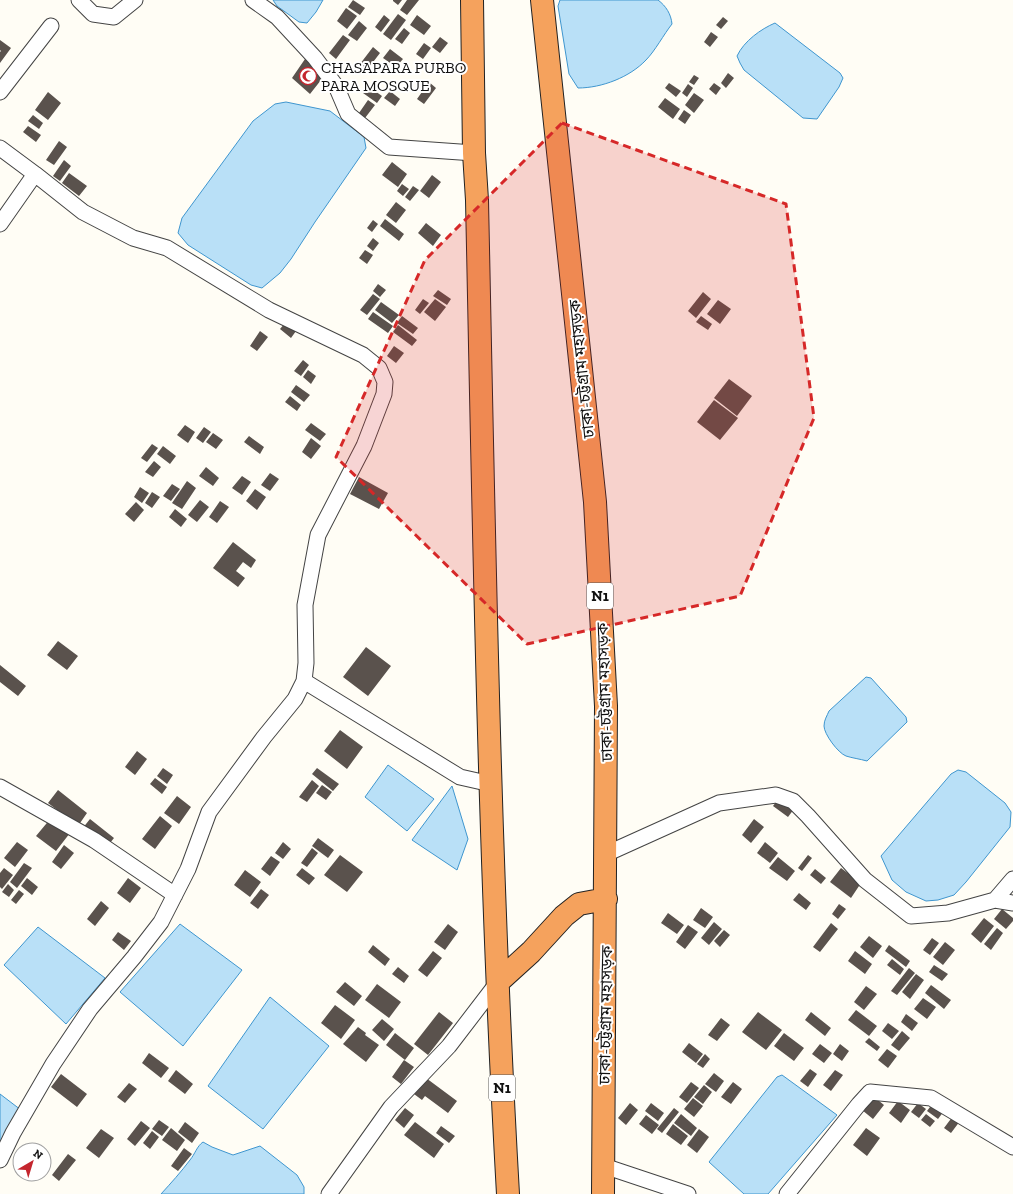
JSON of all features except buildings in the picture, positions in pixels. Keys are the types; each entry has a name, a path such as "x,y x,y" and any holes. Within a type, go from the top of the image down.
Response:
{"highway":[{"name":"N1","path":"472,0 474,153 477,200 486,666 501,1081 508,1194"},
{"name":"ঢাকা-চট্টগ্রাম মহাসড়ক","path":"542,0 595,502 606,706 603,1194"},
{"path":"498,982 531,952 564,916 579,904 606,899"}],"street":[{"path":"79,0 93,14 114,17 135,0"},
{"path":"253,0 277,17 315,58 336,86 348,114 388,147 474,153"},
{"path":"0,92 51,26"},
{"path":"0,148 82,212 133,238 167,248 269,310 363,355 379,368 385,382 384,394 364,446 318,535 305,605 306,663 304,681 295,699 264,737 208,812 188,869 161,922 134,957 90,1009 57,1058 13,1133 0,1160"},
{"path":"0,224 35,174"},
{"path":"304,681 460,778 490,784"},
{"path":"0,788 94,840 175,896"},
{"path":"606,854 719,803 776,794 793,801 865,880 911,916 948,912 995,900 1013,903"},
{"path":"995,900 1013,879"},
{"path":"328,1194 391,1107 449,1046 498,982"},
{"path":"787,1194 870,1092 931,1098 1013,1147"},
{"path":"604,1166 688,1194"}],"highlighted area":[{"path":"562,123 786,204 814,418 740,596 527,644 336,457 425,260"}],"water":[{"path":"273,0 323,0 307,23 299,22 277,6"},
{"path":"560,0 658,0 668,10 672,24 649,56 632,72 606,84 578,88 569,74 558,6"},
{"path":"775,23 840,73 843,78 839,87 817,119 803,118 744,70 740,63 737,56 744,45 759,32"},
{"path":"286,102 330,111 364,137 366,148 291,259 280,273 262,288 251,285 188,245 178,233 182,218 253,121 275,104"},
{"path":"866,677 871,678 906,717 907,722 867,761 848,757 843,754 829,738 824,726 829,711"},
{"path":"388,765 434,799 407,831 365,797"},
{"path":"958,770 966,772 1005,803 1011,812 1010,827 954,895 938,900 926,901 906,892 892,880 881,856 951,774"},
{"path":"452,786 468,839 457,870 412,840"},
{"path":"180,924 242,970 183,1046 120,992"},
{"path":"38,927 105,978 66,1024 4,965"},
{"path":"270,997 329,1046 263,1129 208,1086"},
{"path":"782,1075 837,1115 768,1194 744,1194 709,1162 777,1077"},
{"path":"0,1094 21,1110 0,1142"},
{"path":"203,1142 233,1155 260,1146 297,1175 304,1187 304,1194 161,1194 192,1158"}],"place":[{"name":"CHASAPARA PURBO PARA MOSQUE","path":"308,76"}]}
